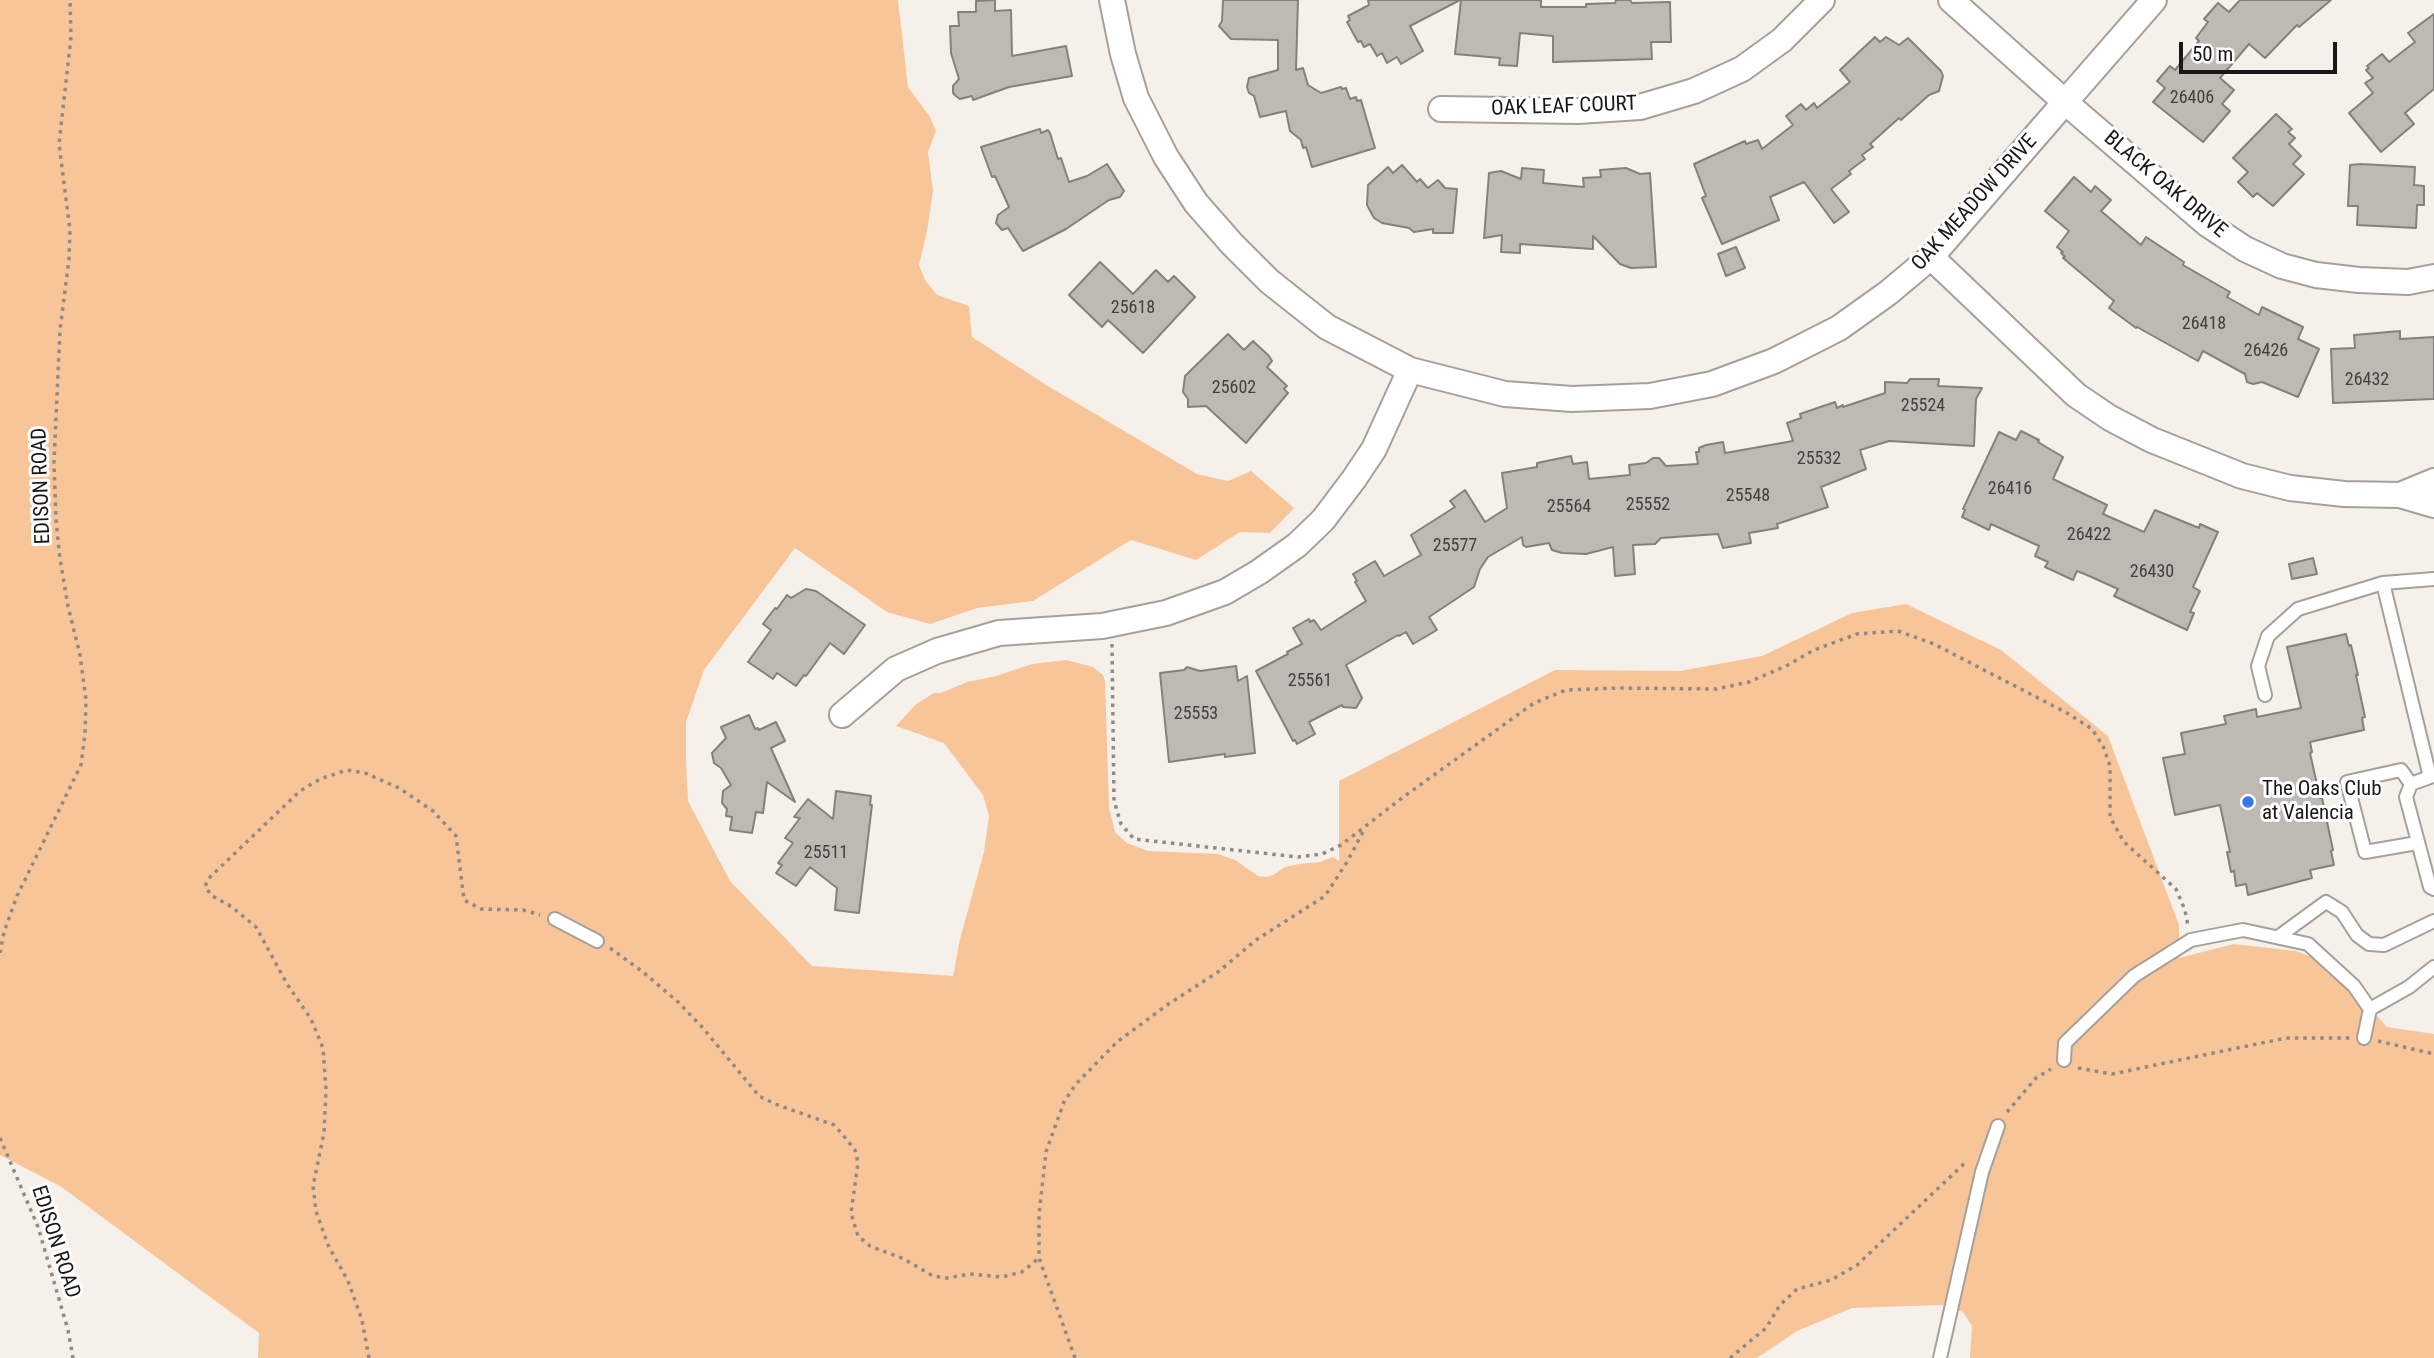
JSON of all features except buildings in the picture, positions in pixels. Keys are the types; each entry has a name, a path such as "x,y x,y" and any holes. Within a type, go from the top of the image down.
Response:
{"street":[{"name":"OAK MEADOW DRIVE","path":"1112,0 1123,54 1136,98 1166,158 1196,203 1232,244 1278,289 1327,327 1410,370 1505,394 1572,399 1650,396 1712,384 1774,361 1839,328 1888,293 1931,257 2154,0"},
{"name":"OAK LEAF COURT","path":"1441,109 1578,111 1651,104 1694,91 1742,69 1782,40 1822,0"},
{"path":"1951,0 2065,102"},
{"name":"BLACK OAK DRIVE","path":"2065,102 2207,224 2245,249 2282,266 2316,275 2359,281 2407,282 2434,277"},
{"path":"1931,257 2076,395 2110,418 2152,440 2242,476 2290,488 2344,494 2400,495 2434,505"},
{"path":"842,715 896,669 937,651 999,634 1112,625 1166,613 1226,592 1297,545 1323,520 1374,449 1410,370"},
{"path":"2400,495 2434,481"}],"lane":[{"path":"2265,695 2258,666 2268,636 2298,609 2383,583 2434,579"},
{"path":"2383,583 2432,777 2411,784"},
{"path":"2411,784 2401,770 2347,782 2365,852 2417,843"},
{"path":"2411,784 2406,797 2430,887 2434,890"},
{"path":"2278,937 2326,902 2342,912 2357,935 2369,944 2384,945 2434,921"},
{"path":"555,919 597,941"},
{"path":"2064,1060 2065,1042 2134,976 2191,940 2243,930 2308,944 2354,986 2370,1009 2364,1038"},
{"path":"2370,1009 2409,987 2434,967"},
{"path":"1940,1358 1982,1172 1998,1126"}],"path":[{"name":"EDISON ROAD","path":"0,953 4,932 17,896 80,765 85,734 86,700 80,655 60,559 54,462 60,330 69,259 70,230 59,144 71,37 70,0"},
{"path":"1112,625 1114,802 1121,824 1134,839 1297,857 1322,855 1341,845 1534,703 1566,690 1716,689 1749,682 1814,650 1857,634 1898,631 1934,644 2067,713 2092,729 2103,746 2110,766 2110,817 2124,842 2176,889 2185,910 2191,940"},
{"path":"369,1358 362,1320 348,1281 328,1244 316,1212 313,1186 324,1133 326,1090 323,1048 311,1019 287,985 256,927 232,907 211,895 205,886 210,877 300,791 320,779 347,770 365,773 399,788 433,811 456,836 464,900 481,909 523,910 555,919"},
{"path":"1075,1358 1039,1258 1039,1214 1046,1152 1064,1102 1076,1084 1117,1042 1218,972 1256,940 1325,896 1366,826"},
{"path":"597,941 643,972 677,1002 732,1061 760,1096 834,1125 855,1150 858,1163 851,1213 858,1236 870,1246 904,1259 933,1276 947,1279 970,1274 1002,1278 1022,1272 1039,1258"},
{"path":"1998,1126 2036,1078 2064,1060 2076,1068 2112,1074 2286,1038 2364,1038 2434,1054"},
{"name":"EDISON ROAD","path":"0,1138 38,1227 68,1330 73,1358"},
{"path":"1730,1358 1766,1328 1780,1305 1797,1289 1831,1280 1857,1265 1971,1157"}],"shaded area":[{"path":"0,0 898,0 908,87 930,117 936,131 928,152 933,191 919,265 925,280 937,295 969,306 972,337 1048,386 1197,474 1228,481 1251,471 1294,508 1270,533 1240,532 1196,560 1131,540 1033,601 977,608 930,624 887,612 795,548 704,670 686,722 686,760 688,801 730,881 812,966 953,976 960,939 984,852 989,816 983,795 944,743 896,726 916,704 934,693 941,693 967,682 1032,664 1066,660 1093,667 1103,675 1105,681 1109,807 1115,832 1127,843 1148,851 1218,854 1235,860 1258,876 1266,877 1285,867 1320,862 1333,857 1339,861 1339,781 1555,670 1680,671 1762,656 1852,613 1906,604 2001,650 2108,736 2179,925 2179,958 2234,944 2296,951 2331,965 2387,1027 2434,1034 2434,1358 1970,1358 1972,1326 1963,1312 1941,1305 1852,1308 1797,1331 1757,1358 258,1358 259,1333 60,1186 0,1155"}],"place":[{"name":"The Oaks Club at Valencia","path":"2248,802"}]}
